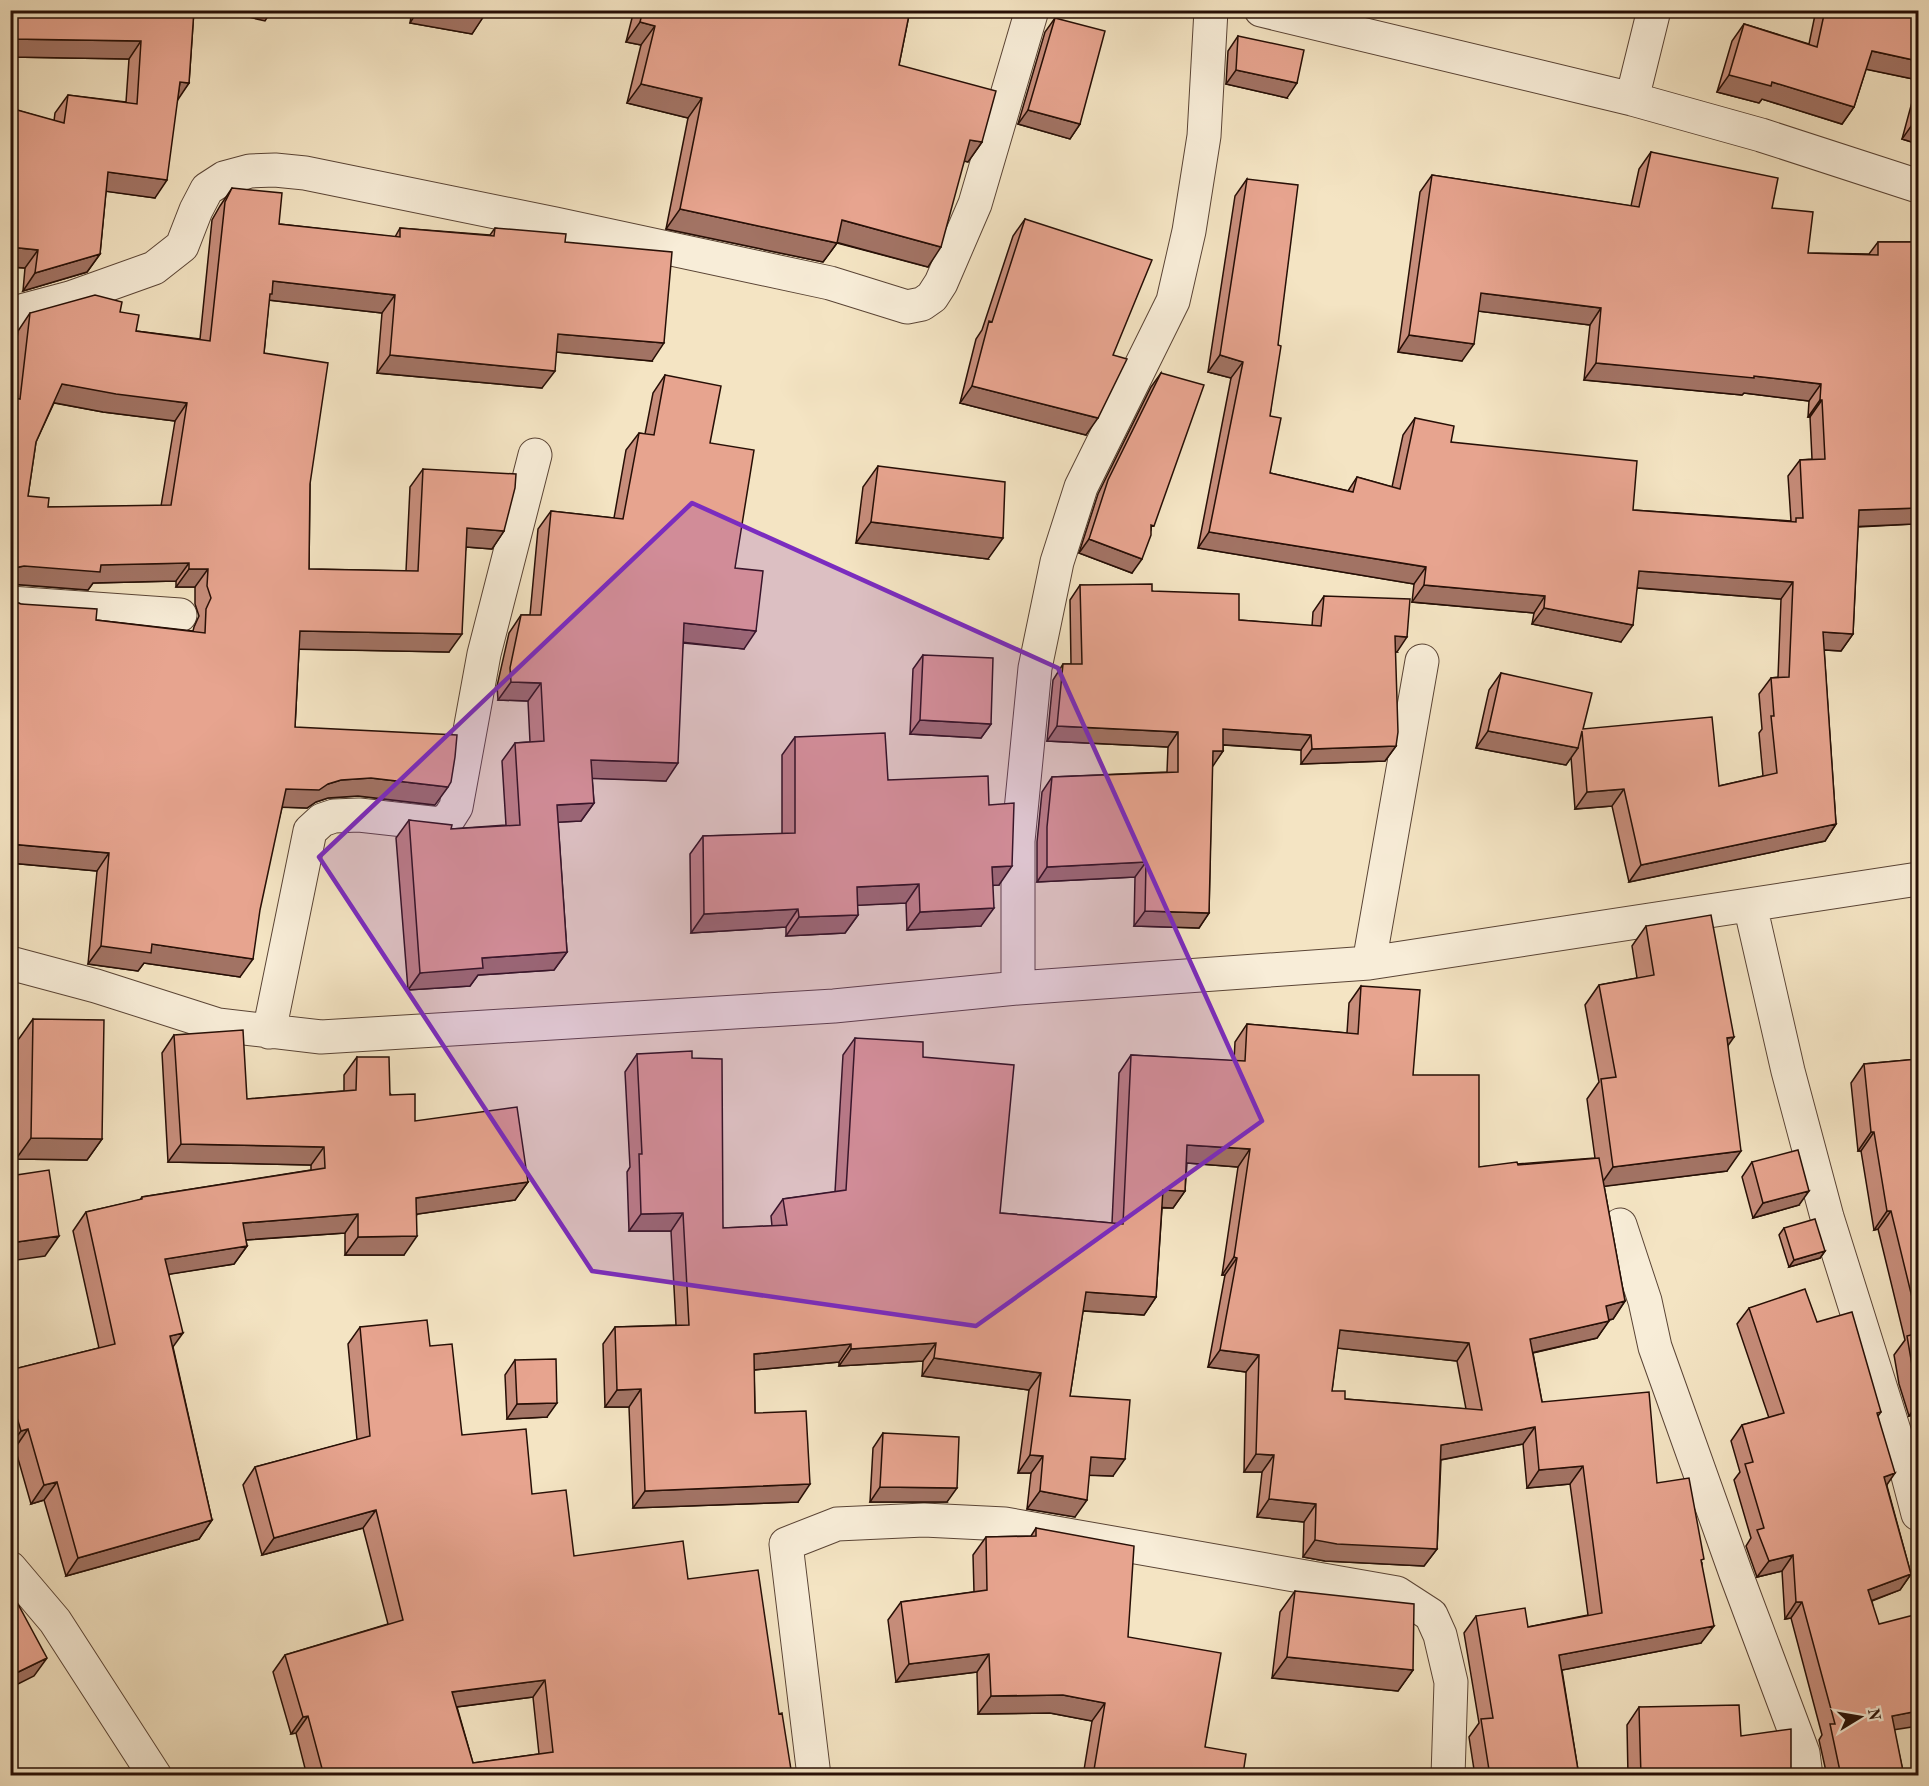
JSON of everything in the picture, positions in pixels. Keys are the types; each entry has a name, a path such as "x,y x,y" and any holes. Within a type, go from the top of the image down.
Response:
{"street":[{"path":"10,314 70,298 154,268 182,246 207,189 224,178 250,171 275,170 305,173 555,224 819,281 907,307 922,304 932,297 940,283 975,204 1032,10"},
{"path":"1018,988 1018,841 1035,668 1057,562 1081,487 1173,301 1189,231 1204,136 1211,10"},
{"path":"1261,10 1632,99 1761,135 1918,186"},
{"path":"1632,99 1654,10"},
{"path":"269,1032 310,831 322,820 334,816 359,815 440,824 449,818 456,807 484,654 535,455"},
{"path":"10,603 180,615"},
{"path":"1369,963 1422,660"},
{"path":"10,963 96,986 218,1025 269,1032 333,1036 834,1006 1018,988 1369,963 1918,879"},
{"path":"1750,905 1788,1071 1827,1217 1918,1514"},
{"path":"1620,1225 1645,1301 1655,1347 1803,1753 1806,1776"},
{"path":"814,1776 786,1544 837,1524 924,1520 1005,1524 1397,1593 1431,1616 1440,1635 1451,1682 1448,1776"},
{"path":"10,1568 55,1621 152,1775"}],"highlighted area":[{"path":"692,503 1058,668 1262,1121 976,1326 592,1271 319,857"}],"building":[{"path":"10,10 194,10 189,83 180,82 167,180 108,172 100,254 35,273 38,250 10,247 10,108 64,123 68,95 137,104 141,41 10,39"},
{"path":"643,10 910,10 899,65 996,91 982,142 970,140 941,247 842,220 837,243 680,209 702,98 641,84 655,26 640,22"},
{"path":"1825,10 1918,10 1918,61 1872,51 1854,107 1772,82 1771,86 1729,75 1744,24 1817,47"},
{"path":"1055,18 1105,31 1080,124 1028,110"},
{"path":"1238,36 1304,50 1297,83 1236,70"},
{"path":"1918,106 1918,123 1914,122"},
{"path":"1651,152 1778,178 1772,208 1813,212 1808,253 1878,255 1878,242 1918,242 1918,508 1859,510 1853,634 1823,632 1836,824 1641,865 1624,789 1587,792 1582,731 1578,748 1488,731 1501,673 1592,693 1583,729 1712,717 1719,786 1777,773 1771,716 1774,716 1771,678 1789,677 1793,582 1639,571 1633,625 1544,608 1545,596 1424,585 1426,567 1209,532 1243,362 1220,355 1247,179 1298,185 1278,345 1281,346 1270,416 1281,418 1270,473 1353,492 1357,477 1400,489 1415,418 1454,426 1451,442 1637,461 1633,510 1796,522 1796,518 1803,518 1800,460 1825,459 1822,400 1820,400 1821,384 1596,363 1601,308 1481,293 1474,344 1409,335 1432,175 1639,207"},
{"path":"232,188 282,193 279,224 400,237 400,228 494,236 495,228 566,234 565,242 672,252 664,343 558,334 555,371 390,355 395,295 273,281 264,353 328,363 310,484 309,569 418,571 423,469 516,474 515,488 504,531 467,528 462,634 300,631 295,727 457,735 455,757 448,787 371,778 341,780 319,790 286,789 260,910 253,959 152,944 151,953 101,946 109,853 10,844 10,598 21,604 97,609 96,620 205,633 206,609 211,598 207,586 208,569 189,569 189,563 101,565 100,572 24,566 14,568 10,572 10,397 20,399 30,313 95,295 122,302 120,312 139,315 136,331 210,341 225,202","holes":["62,384 187,403 171,505 48,507 49,498 28,496 36,442"]},
{"path":"1025,219 1152,260 1113,355 1127,359 1098,418 972,386 989,321 992,322"},
{"path":"1161,373 1204,385 1154,526 1151,525 1151,535 1142,559 1089,539 1108,480"},
{"path":"665,375 721,386 710,443 754,450 735,568 763,571 756,631 684,623 678,763 591,760 594,803 557,805 567,952 482,958 483,968 420,973 409,820 452,825 451,829 520,825 515,743 544,741 541,683 511,682 510,668 521,615 541,615 551,511 623,519 639,433 654,435"},
{"path":"878,466 1005,482 1003,538 871,522"},
{"path":"1152,584 1152,591 1239,594 1239,620 1321,626 1324,596 1410,599 1407,637 1395,636 1398,732 1396,746 1312,749 1311,735 1223,729 1223,751 1213,751 1209,913 1145,911 1146,862 1047,867 1047,827 1052,777 1178,772 1178,732 1057,726 1063,664 1082,664 1080,585"},
{"path":"923,655 993,658 991,724 920,720"},
{"path":"885,733 888,780 988,776 989,805 1014,803 1012,866 992,867 994,908 920,912 919,884 857,887 858,915 799,917 798,909 704,914 703,836 795,833 795,737"},
{"path":"1711,915 1734,1037 1727,1038 1741,1151 1613,1167 1601,1079 1616,1077 1599,985 1654,975 1646,926"},
{"path":"1361,986 1420,990 1413,1075 1479,1075 1479,1167 1517,1162 1518,1165 1599,1158 1625,1301 1606,1306 1609,1321 1530,1339 1542,1402 1649,1392 1657,1483 1689,1478 1704,1559 1701,1560 1714,1626 1559,1655 1579,1776 1510,1776 1510,1774 1490,1776 1481,1719 1493,1718 1476,1616 1525,1608 1528,1627 1602,1613 1583,1466 1539,1470 1535,1427 1441,1445 1437,1549 1337,1544 1315,1540 1316,1504 1269,1499 1274,1455 1256,1454 1259,1355 1220,1350 1237,1258 1234,1257 1250,1149 1187,1145 1185,1191 1163,1190 1156,1297 1086,1292 1070,1396 1130,1400 1125,1459 1091,1457 1087,1500 1040,1491 1043,1456 1030,1455 1041,1373 934,1358 936,1343 851,1349 851,1344 754,1354 755,1413 806,1411 810,1484 645,1491 641,1389 617,1390 615,1327 689,1325 683,1213 641,1214 639,1154 642,1154 637,1054 692,1051 692,1058 722,1059 723,1228 787,1225 783,1199 846,1190 855,1038 923,1042 923,1057 1014,1065 1000,1213 1123,1224 1131,1055 1245,1061 1247,1024 1358,1034","holes":["1340,1330 1469,1343 1482,1410 1345,1399 1345,1391 1332,1391"]},
{"path":"33,1019 104,1020 102,1139 31,1138"},
{"path":"243,1030 247,1099 356,1090 357,1057 389,1057 390,1095 415,1094 415,1121 517,1107 528,1182 416,1198 417,1236 358,1237 358,1214 243,1223 247,1246 165,1259 183,1333 170,1336 212,1520 78,1558 57,1482 44,1485 28,1429 21,1431 10,1394 10,1370 115,1344 86,1212 142,1199 142,1197 325,1168 324,1147 181,1144 174,1035"},
{"path":"1918,1059 1918,1322 1891,1211 1887,1211 1874,1132 1871,1132 1864,1064"},
{"path":"1798,1150 1809,1191 1763,1203 1752,1162"},
{"path":"49,1170 59,1236 10,1243 10,1176"},
{"path":"1815,1219 1825,1251 1794,1260 1784,1228"},
{"path":"1805,1289 1817,1322 1852,1312 1881,1412 1877,1413 1895,1473 1884,1477 1911,1574 1868,1590 1879,1624 1914,1615 1916,1636 1918,1635 1918,1711 1892,1716 1904,1776 1841,1776 1830,1724 1835,1724 1802,1602 1796,1602 1793,1555 1769,1561 1757,1530 1764,1528 1745,1464 1753,1462 1742,1425 1784,1413 1749,1308"},
{"path":"427,1320 430,1346 452,1344 462,1435 526,1429 532,1494 566,1490 574,1556 683,1541 688,1579 758,1570 779,1714 782,1713 792,1776 324,1776 308,1716 303,1717 285,1655 403,1620 376,1510 274,1538 255,1467 370,1436 360,1327","holes":["545,1680 553,1752 473,1763 452,1692"]},
{"path":"1918,1333 1918,1385 1907,1336"},
{"path":"556,1359 557,1403 517,1404 515,1360"},
{"path":"883,1433 959,1437 957,1488 880,1487"},
{"path":"1036,1528 1134,1546 1128,1637 1221,1653 1205,1747 1246,1754 1243,1774 1254,1776 1093,1776 1105,1703 1063,1695 991,1696 989,1654 909,1664 901,1602 987,1590 986,1537 1036,1536"},
{"path":"1295,1591 1414,1604 1413,1670 1287,1657"},
{"path":"10,1593 47,1658 10,1676"},
{"path":"1739,1705 1741,1736 1791,1729 1791,1776 1641,1776 1639,1707"},
{"path":"1019,1772 1019,1776 990,1776"}]}
